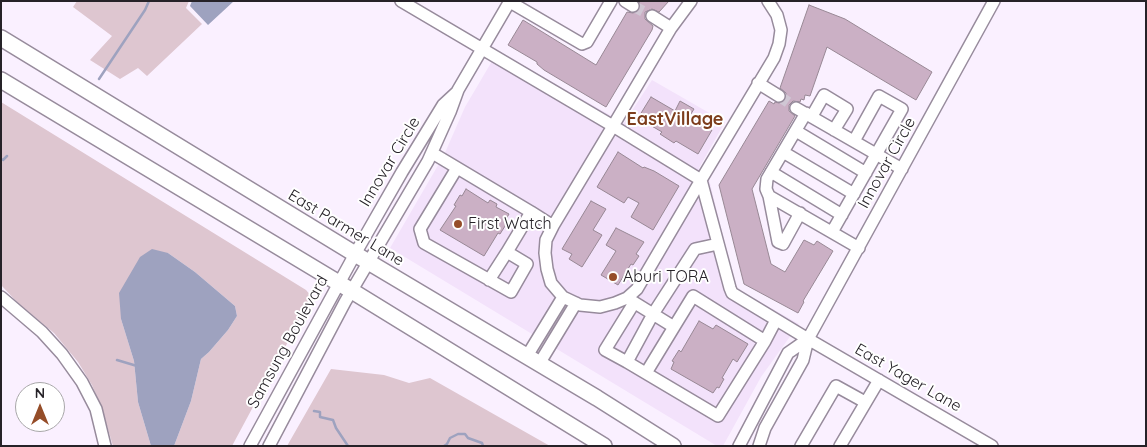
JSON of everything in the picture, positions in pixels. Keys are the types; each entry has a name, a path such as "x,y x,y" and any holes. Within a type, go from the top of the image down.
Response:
{"main road":[{"name":"East Parmer Lane","path":"1,38 673,446"},
{"path":"1,80 352,291 604,446"}],"street":[{"path":"401,1 702,180"},
{"path":"510,2 582,44 587,42 611,1"},
{"path":"674,327 630,300 600,307 576,304 563,296 551,283 545,253 546,240 553,226 671,28 691,1"},
{"path":"768,1 777,15 780,30 779,44 774,58 630,300 606,350 718,416 776,320"},
{"name":"Innovar Circle","path":"759,446 765,428 803,360 808,339 994,1"},
{"name":"Innovar Circle","path":"368,262 432,153 458,90 510,2"},
{"path":"652,16 671,28"},
{"path":"758,83 779,96"},
{"name":"Innovar Circle","path":"355,254 443,105 458,90"},
{"path":"800,213 783,244 778,242 765,183 805,112 824,95 847,109 834,130"},
{"path":"832,232 902,108 879,96 854,141"},
{"path":"805,112 902,169"},
{"path":"796,131 866,173"},
{"path":"783,152 854,194"},
{"path":"432,153 553,226"},
{"path":"458,168 420,229 424,243 510,292 527,264 507,252"},
{"path":"771,172 842,215"},
{"name":"East Yager Lane","path":"702,180 732,294 992,446"},
{"path":"769,196 859,248"},
{"path":"489,280 531,212"},
{"path":"627,362 653,314 695,250 718,244"},
{"name":"Samsung Boulevard","path":"250,446 355,254"},
{"name":"Samsung Boulevard","path":"269,446 368,262"},
{"path":"533,360 563,296"},
{"path":"646,373 693,296 765,341"},
{"path":"1,298 42,332 62,354 82,382 96,409 105,446"},
{"path":"533,360 576,304"},
{"name":"Innovar Circle","path":"738,446 788,353 808,339"},
{"path":"840,446 880,380"},
{"path":"801,446 836,386 865,402"}],"shaded area":[{"path":"77,1 189,1 186,8 202,24 147,76 138,68 120,79 90,60 112,36 73,7"},
{"path":"498,51 624,123 652,80 725,122 699,168 709,179 736,288 799,324 761,377 723,446 717,446 390,248 444,155 465,107"},
{"path":"1,102 306,290 312,297 232,446 174,446 191,401 201,359 228,330 237,316 235,306 195,272 168,253 121,319 134,361 138,402 151,446 113,446 102,409 92,385 78,362 54,333 17,302 1,285"},
{"path":"331,369 384,375 409,383 430,378 550,446 287,446"}],"water":[{"path":"192,1 234,1 208,25 190,6"},
{"path":"152,249 168,253 195,272 235,306 237,316 228,330 201,359 191,401 174,446 151,446 138,402 134,361 121,319 119,293 140,257"}],"building":[{"path":"639,1 669,1 659,12 652,9 645,12 645,19 653,26 652,30 606,107 544,70 537,62 508,45 523,20 596,65 627,12 633,13 639,10"},
{"path":"809,5 845,19 932,72 916,100 827,47 810,96 805,95 804,100 801,99 800,102 793,101 789,105 789,111 795,116 752,189 771,264 785,272 804,240 814,245 817,241 833,251 803,301 798,313 744,284 719,185 769,101 774,104 775,102 779,103 786,100 786,93 780,88"},
{"path":"651,97 675,111 680,101 694,109 689,117 712,130 698,154 676,141 674,143 660,134 662,132 638,118"},
{"path":"618,152 643,168 654,171 679,186 653,230 631,217 639,203 628,197 624,203 597,187"},
{"path":"466,189 488,203 490,200 497,204 496,207 509,214 505,221 507,223 500,234 498,233 484,256 440,230 456,206 454,205 460,195 462,196"},
{"path":"591,201 606,209 593,230 602,235 582,267 569,259 572,254 562,249"},
{"path":"616,228 644,242 636,254 639,256 633,265 631,264 618,285 601,275 616,251 606,245"},
{"path":"699,321 713,329 716,325 748,344 737,362 733,359 722,378 724,379 719,388 717,387 713,393 671,369 674,362 672,361 679,350 681,352"}],"waterway":[{"path":"99,79 149,1"},
{"path":"1,159 3,160 7,156"},
{"path":"117,360 137,366"},
{"path":"314,411 320,412 320,417 333,420 348,446"},
{"path":"444,446 450,438 458,434 465,434 468,438 482,443 483,446"}],"tunnel":[{"path":"633,6 652,16"},
{"path":"779,96 796,108"}],"place":[{"name":"First Watch","path":"458,224"},
{"name":"Aburi TORA","path":"613,277"}],"district":[{"name":"EastVillage","path":"675,120"}]}
